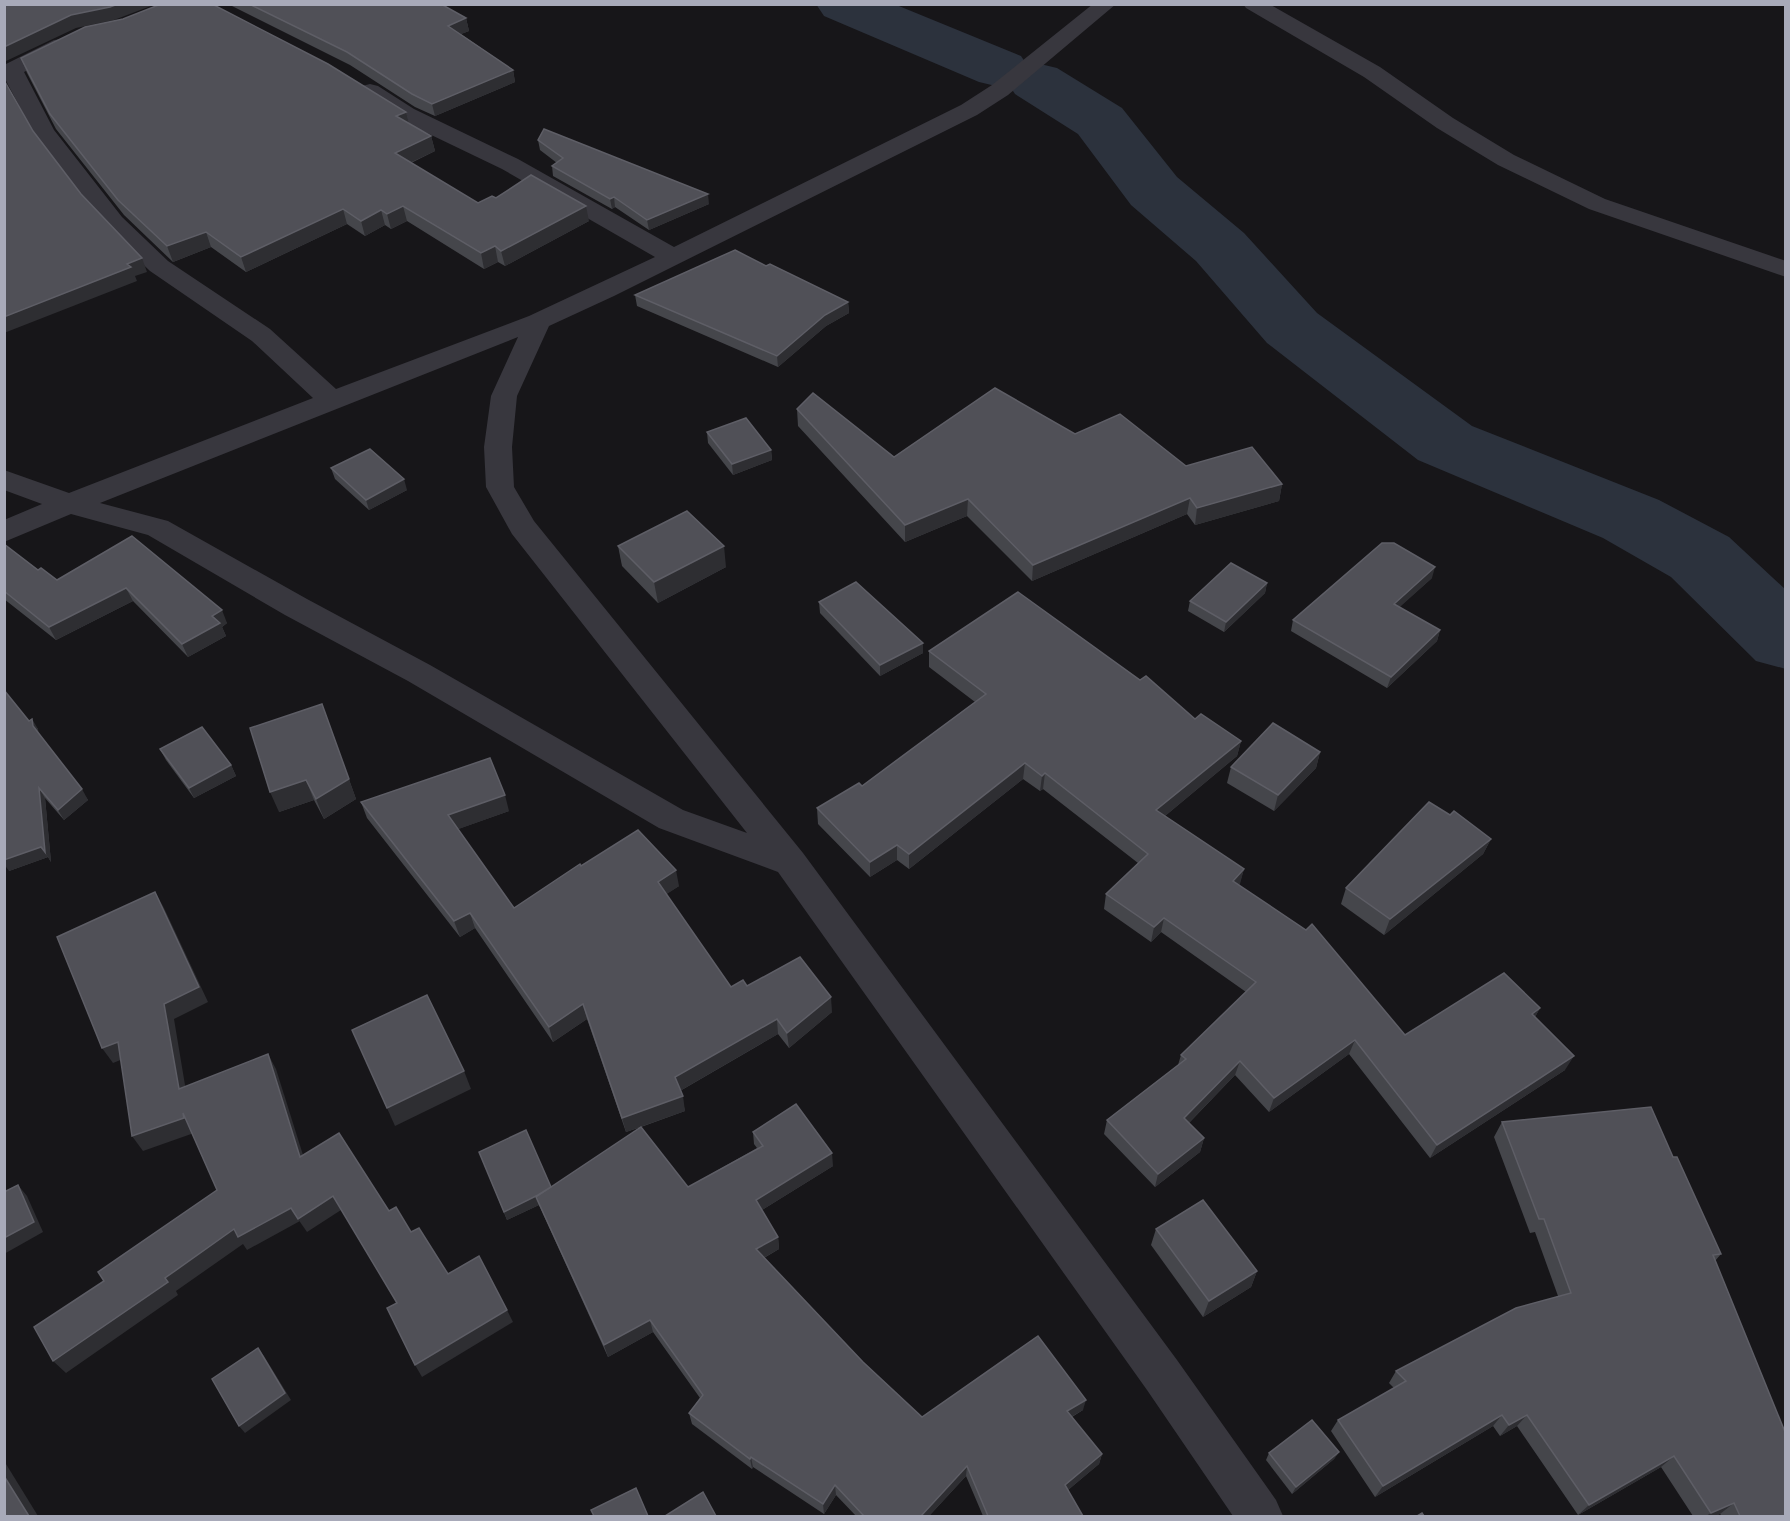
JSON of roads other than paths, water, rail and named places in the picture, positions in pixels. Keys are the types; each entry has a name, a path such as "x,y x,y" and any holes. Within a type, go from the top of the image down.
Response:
{"street":[{"path":"4,532 69,504 538,321 673,257 969,110 1000,90 1106,4"},
{"path":"1253,4 1372,72 1445,123 1506,160 1597,204 1785,270"},
{"path":"84,34 12,70 44,132 113,222 159,266 261,335 333,400"},
{"path":"350,78 406,114 510,164 673,257"},
{"path":"538,321 504,396 498,447 500,487 522,527 791,863 1155,1366 1260,1516"},
{"path":"4,479 69,504 158,528 296,607 419,673 671,819 791,863"}],"waterway":[{"path":"844,4 1000,69"},
{"path":"1036,81 1100,121 1154,191 1220,247 1292,328 1445,443 1631,519 1700,557 1786,639"}]}
